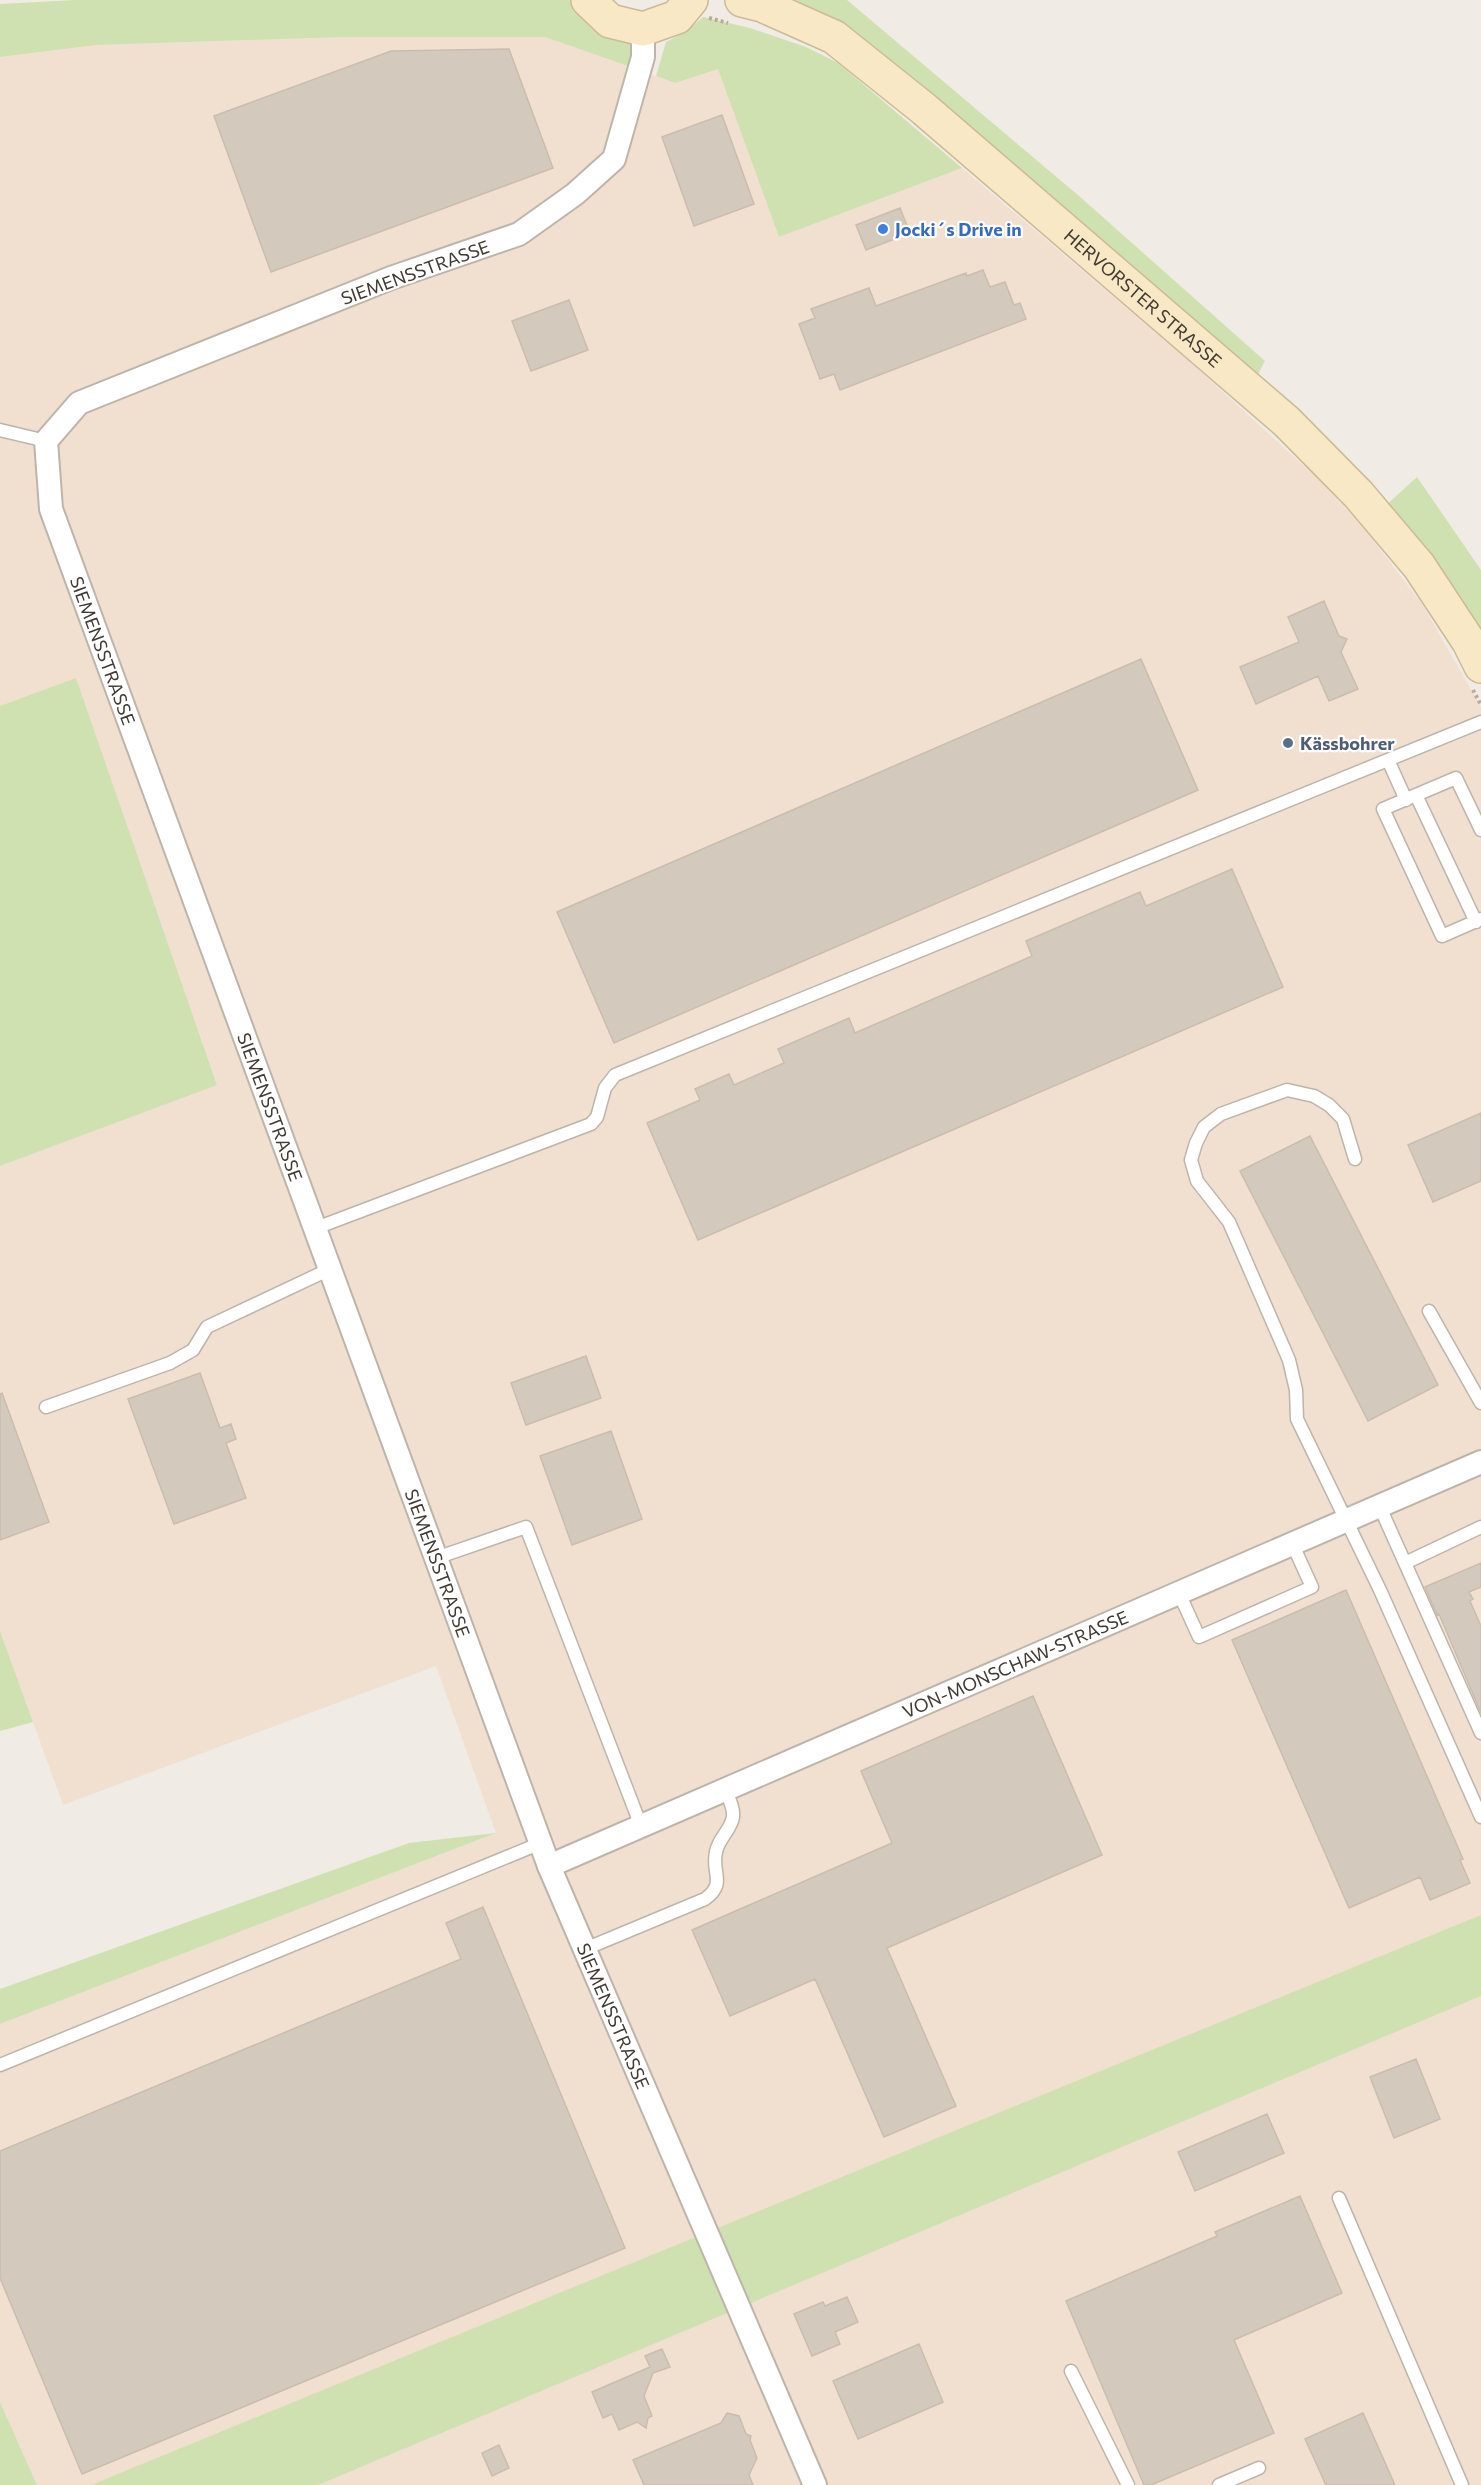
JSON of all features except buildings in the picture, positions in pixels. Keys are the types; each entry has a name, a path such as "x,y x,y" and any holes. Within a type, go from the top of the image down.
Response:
{"street":[{"path":"588,0 610,21 643,29 697,8"},
{"name":"HERVORSTER STRASSE","path":"737,12 762,5 834,37 924,109 1287,422 1358,494 1419,566 1469,642 1475,675"},
{"name":"SIEMENSSTRASSE","path":"643,29 643,57 614,159 575,194 519,234 391,279 79,403 46,441 51,508 549,1866 815,2485"},
{"name":"VON-MONSCHAW-STRASSE","path":"549,1866 1178,1591 1481,1462"}],"lane":[{"path":"0,430 46,441"},
{"path":"316,1228 591,1124 597,1116 605,1088 615,1075 1481,722"},
{"path":"1388,760 1411,797 1478,921 1442,936 1383,809 1411,797 1456,778 1481,830"},
{"path":"1355,1159 1343,1119 1314,1096 1287,1090 1221,1114 1204,1127 1191,1160 1197,1181 1229,1222 1289,1360 1296,1390 1297,1419 1380,1590 1481,1817"},
{"path":"46,1407 170,1363 193,1350 207,1326 330,1269"},
{"path":"1429,1311 1481,1403"},
{"path":"1379,1505 1481,1733"},
{"path":"436,1558 526,1527 641,1827"},
{"path":"1405,1563 1481,1527"},
{"path":"1178,1591 1199,1637 1311,1587 1292,1543"},
{"path":"585,1949 705,1899 714,1892 718,1882 716,1850 733,1820 733,1808 725,1790"},
{"path":"0,2065 541,1843"},
{"path":"1339,2198 1462,2485"},
{"path":"1071,2371 1128,2485"},
{"path":"1220,2485 1259,2468"}],"path":[{"path":"697,8 737,12"},
{"path":"1475,675 1481,705"}],"shaded area":[{"path":"344,37 545,37 675,83 718,68 779,237 962,168 1191,363 1316,477 1363,527 1422,604 1481,707 1481,2485 37,2485 0,2402 0,2024 496,1833 436,1666 63,1805 0,1631 0,1166 217,1084 76,679 0,706 0,57 97,45"}],"green space":[{"path":"76,0 570,0 583,20 600,33 620,41 643,45 639,70 545,37 344,37 97,45 0,57 0,4"},
{"path":"780,0 847,0 1079,196 1265,361 1253,384"},
{"path":"703,17 750,28 806,47 838,63 962,168 779,237 718,69 675,83 656,76 666,42 686,32"},
{"path":"1417,477 1481,570 1481,648 1383,508"},
{"path":"76,678 217,1085 0,1166 0,706"},
{"path":"0,1631 33,1722 0,1731"},
{"path":"496,1833 0,2024 0,1989 409,1843"},
{"path":"1481,1915 1481,1996 318,2485 91,2485"},
{"path":"0,2402 37,2485 0,2485"}],"place":[{"name":"Jocki´s Drive in","path":"883,229"},
{"name":"Kässbohrer","path":"1288,743"}]}
